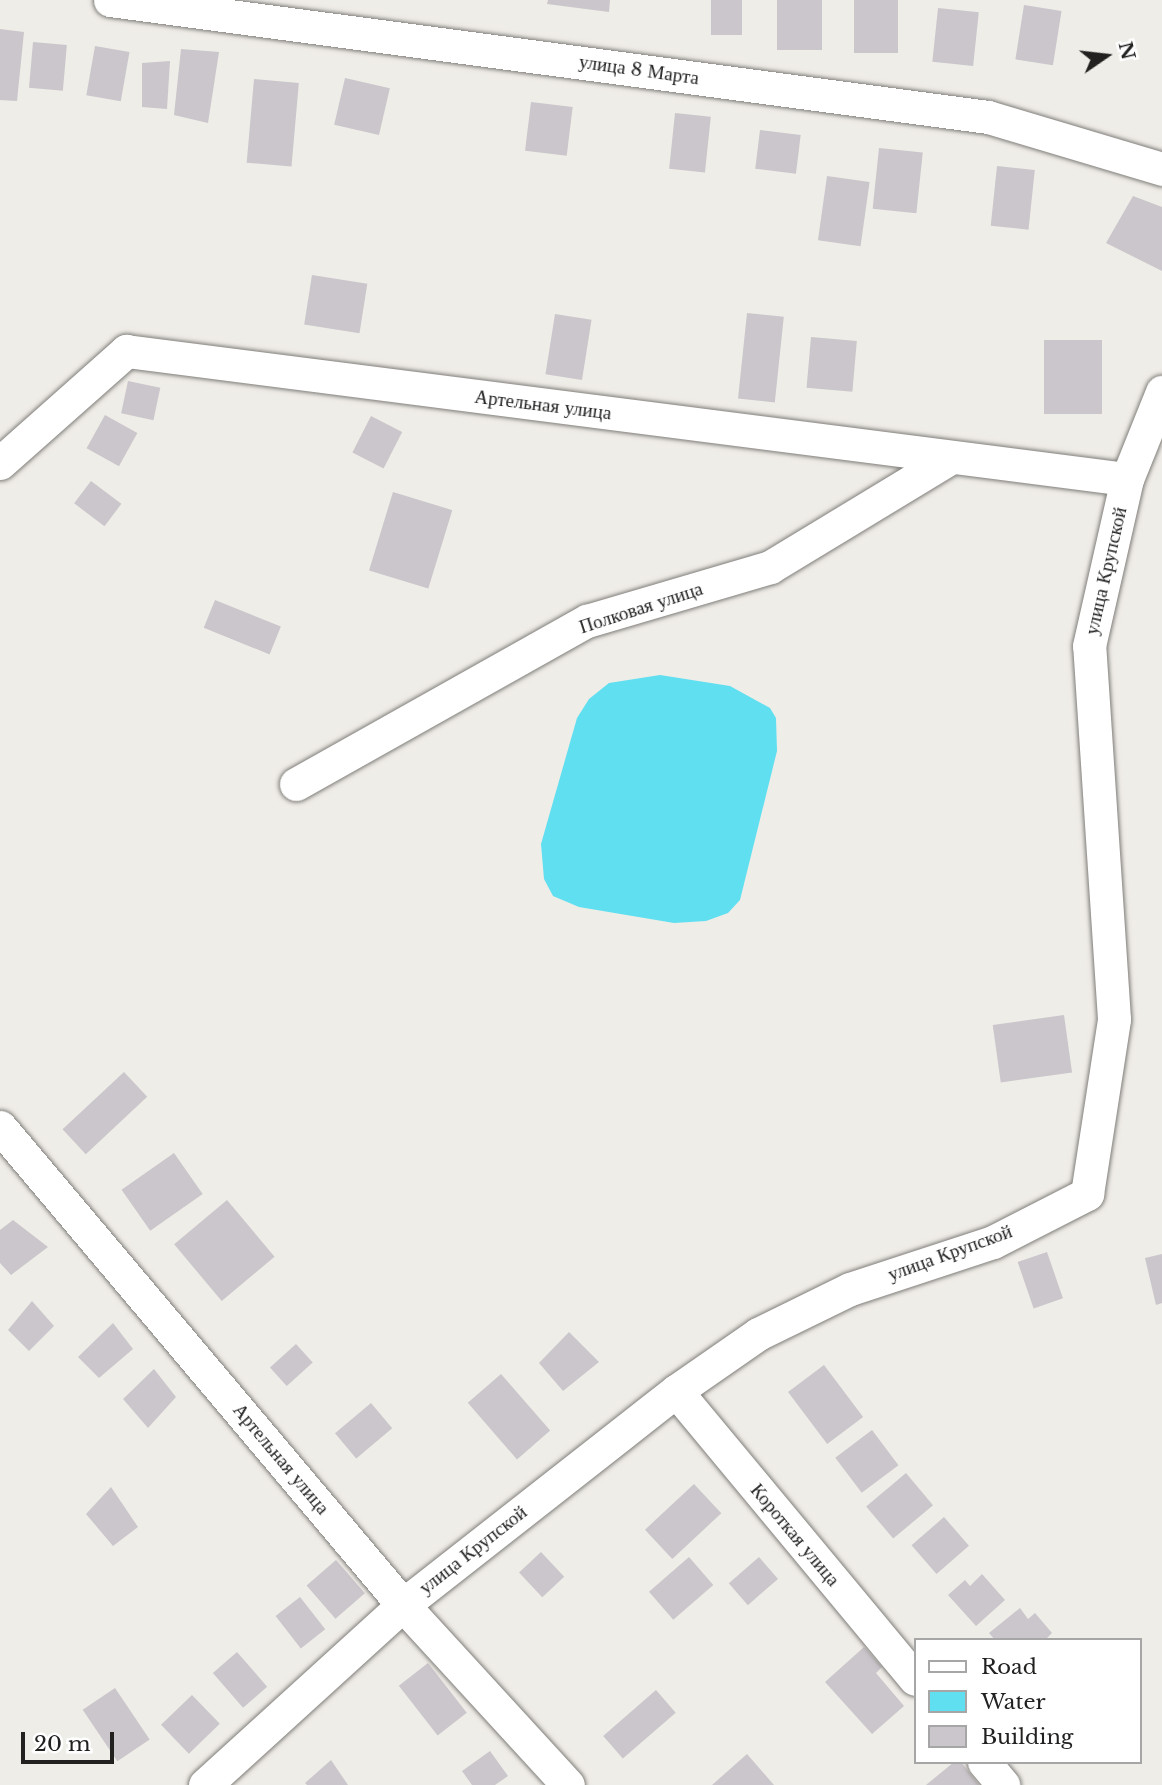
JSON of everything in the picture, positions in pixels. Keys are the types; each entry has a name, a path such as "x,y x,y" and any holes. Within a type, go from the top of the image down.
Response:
{"street":[{"name":"улица 8 Марта","path":"110,0 988,117 1162,169"},
{"name":"Артельная улица","path":"0,463 126,351 1127,479"},
{"name":"улица Крупской","path":"205,1785 403,1605 676,1391 758,1334 850,1289 993,1242 1087,1194 1114,1019 1090,646 1127,479 1162,392"},
{"name":"Полковая улица","path":"296,784 587,621 770,567 950,458"},
{"name":"Артельная улица","path":"0,1127 403,1605 568,1785"},
{"name":"Короткая улица","path":"676,1391 914,1678"},
{"path":"986,1764 1003,1785"}],"water":[{"path":"660,675 730,686 770,708 776,718 777,751 740,900 728,913 706,921 674,923 579,907 553,896 544,879 541,844 577,718 589,699 609,683"}],"building":[{"path":"548,0 610,0 609,12 547,4"},
{"path":"711,0 742,0 742,35 711,35"},
{"path":"777,0 822,0 822,50 777,50"},
{"path":"854,0 898,0 898,53 854,53"},
{"path":"1024,5 1062,11 1053,65 1015,59"},
{"path":"938,8 979,12 973,66 932,62"},
{"path":"0,29 24,32 17,101 0,100"},
{"path":"33,42 67,45 63,91 29,88"},
{"path":"95,46 129,52 121,101 86,95"},
{"path":"181,49 219,52 208,123 174,115"},
{"path":"170,61 167,109 142,107 142,63"},
{"path":"345,78 390,88 379,135 334,125"},
{"path":"254,79 299,83 292,167 247,163"},
{"path":"531,102 573,107 567,156 525,151"},
{"path":"675,113 711,117 705,172 669,169"},
{"path":"760,130 801,135 796,174 755,169"},
{"path":"879,148 923,153 916,213 873,209"},
{"path":"997,166 1035,170 1029,230 991,226"},
{"path":"827,176 870,182 861,246 818,240"},
{"path":"1133,196 1162,207 1162,271 1106,243"},
{"path":"312,275 367,284 359,333 304,324"},
{"path":"747,313 784,317 775,402 738,399"},
{"path":"555,314 592,320 582,380 545,374"},
{"path":"811,337 857,341 852,392 807,388"},
{"path":"1044,340 1102,340 1102,414 1044,414"},
{"path":"128,381 160,388 153,420 121,413"},
{"path":"105,415 137,433 119,466 87,448"},
{"path":"371,416 402,432 384,468 352,453"},
{"path":"91,481 121,504 104,526 74,503"},
{"path":"393,492 452,510 428,589 369,570"},
{"path":"215,600 281,627 270,654 204,628"},
{"path":"1064,1015 1072,1072 1001,1082 993,1025"},
{"path":"124,1072 147,1097 86,1154 63,1129"},
{"path":"174,1153 203,1194 150,1231 122,1190"},
{"path":"227,1200 275,1257 222,1301 174,1244"},
{"path":"13,1220 48,1247 11,1275 0,1263 0,1230"},
{"path":"1047,1252 1063,1298 1034,1308 1018,1262"},
{"path":"1162,1254 1162,1303 1156,1305 1145,1258"},
{"path":"32,1301 54,1326 29,1351 8,1330"},
{"path":"113,1323 133,1349 99,1378 78,1357"},
{"path":"569,1332 599,1362 563,1391 539,1363"},
{"path":"296,1344 313,1363 287,1386 270,1367"},
{"path":"824,1365 863,1417 827,1444 788,1392"},
{"path":"154,1369 176,1397 148,1428 123,1399"},
{"path":"501,1374 550,1431 517,1459 468,1403"},
{"path":"371,1403 392,1428 356,1458 335,1433"},
{"path":"872,1430 898,1465 862,1493 835,1458"},
{"path":"906,1473 933,1505 893,1539 866,1506"},
{"path":"694,1484 721,1513 672,1559 645,1530"},
{"path":"111,1487 138,1527 113,1546 86,1514"},
{"path":"944,1517 969,1546 936,1574 912,1545"},
{"path":"541,1552 564,1577 542,1597 519,1572"},
{"path":"689,1557 713,1585 673,1620 649,1592"},
{"path":"759,1557 778,1579 748,1605 729,1583"},
{"path":"336,1560 365,1593 335,1619 307,1586"},
{"path":"982,1574 1005,1600 976,1626 948,1595 965,1580 970,1586"},
{"path":"300,1597 325,1629 301,1648 276,1616"},
{"path":"1020,1608 1028,1619 1035,1613 1052,1633 1047,1638 993,1638 989,1633"},
{"path":"864,1647 882,1667 876,1673 904,1706 872,1734 825,1682"},
{"path":"237,1652 267,1687 243,1708 213,1673"},
{"path":"428,1663 467,1713 438,1735 399,1686"},
{"path":"115,1688 150,1739 117,1761 83,1710"},
{"path":"656,1690 676,1713 623,1759 603,1736"},
{"path":"192,1695 220,1724 189,1754 161,1725"},
{"path":"490,1751 508,1776 495,1785 472,1785 462,1771"},
{"path":"747,1754 774,1785 712,1785"},
{"path":"331,1760 348,1785 305,1783"},
{"path":"952,1764 963,1764 979,1785 926,1785"}]}
